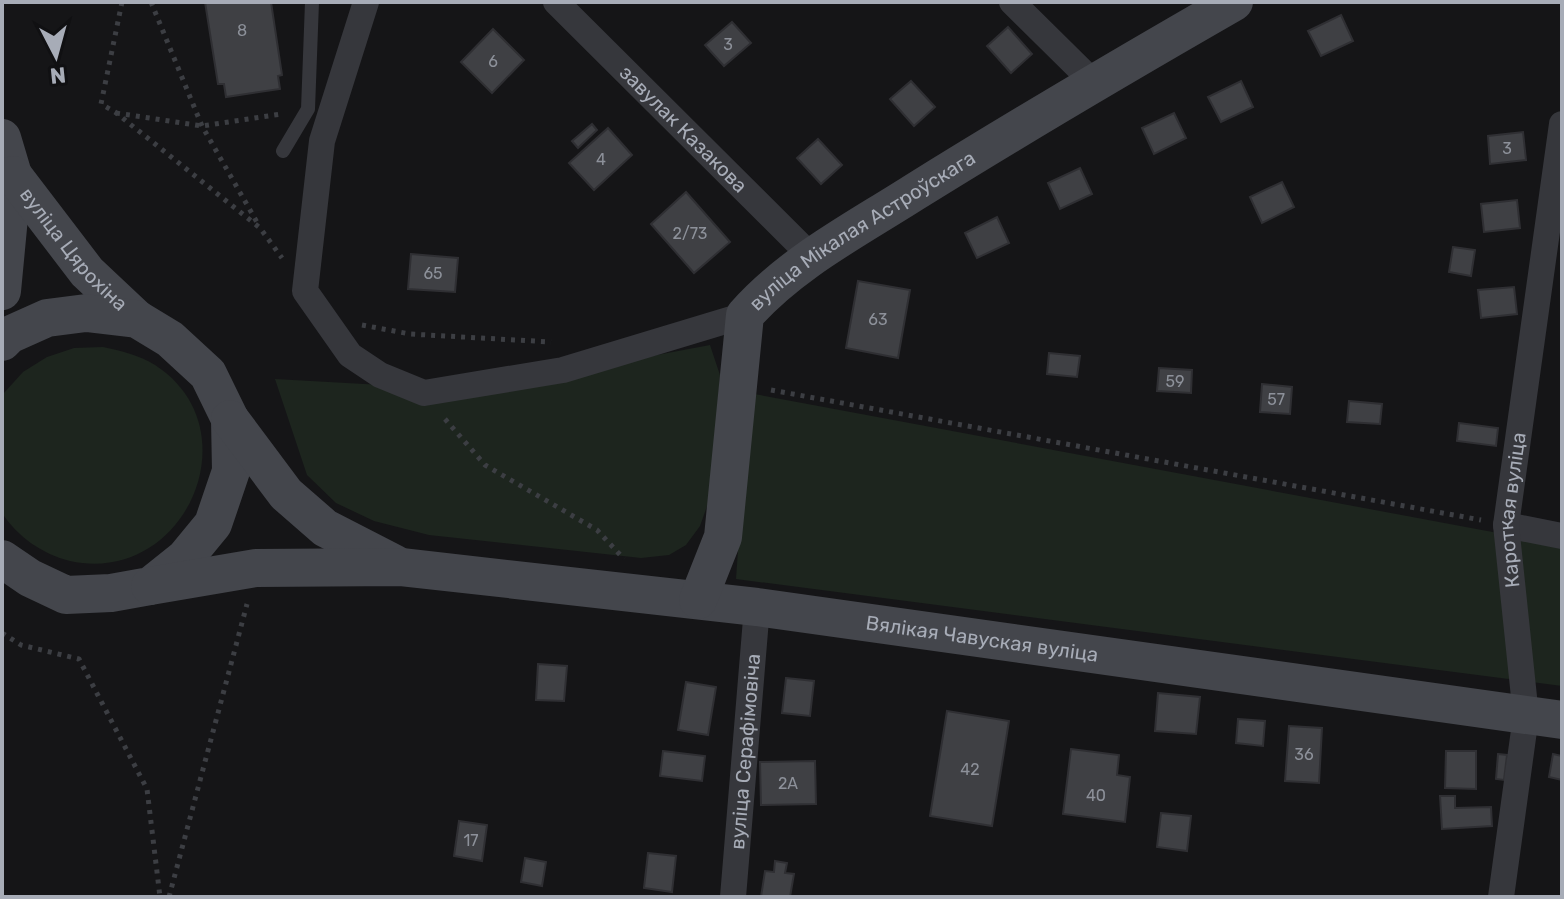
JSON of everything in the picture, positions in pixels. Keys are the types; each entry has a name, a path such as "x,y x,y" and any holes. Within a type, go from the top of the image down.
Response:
{"main road":[{"name":"вуліца Мікалая Астроўскага","path":"698,600 723,537 745,315 812,257 1094,83 1234,2"},
{"name":"вуліца Цярохіна","path":"2,138 13,175 87,272 137,319"},
{"name":"вуліца Цярохіна","path":"2,291 13,175"},
{"path":"2,342 9,335 47,318 86,313 137,319 170,339 208,374 230,419 231,471 213,524 185,558 150,586"},
{"name":"Вялікая Чавуская вуліца","path":"230,419 286,494 325,528 401,567"},
{"name":"Вялікая Чавуская вуліца","path":"2,559 30,578 66,595 111,593 256,568 401,567 757,607 1544,718"}],"street":[{"path":"366,2 322,141 305,291 350,355 380,375 424,393 563,370 745,315"},
{"name":"завулак Казакова","path":"556,2 812,257"},
{"path":"1012,2 1094,83"},
{"name":"Кароткая вуліца","path":"1501,897 1544,718 1506,525 1562,124"},
{"path":"1506,525 1562,536"},
{"name":"вуліца Серафімовіча","path":"733,897 757,607"}],"lane":[{"path":"283,151 308,109 312,2"}],"path":[{"path":"122,2 101,104 260,228"},
{"path":"151,2 202,126 260,228 305,291"},
{"path":"115,112 202,126 308,109"},
{"path":"324,318 410,334 566,342"},
{"path":"737,384 1506,525"},
{"path":"424,393 485,465 597,530 656,595"},
{"path":"169,897 256,568"},
{"path":"2,633 21,645 79,659 147,789 160,897"}],"shaded area":[{"path":"710,345 720,375 711,495 700,526 686,545 669,555 641,558 429,535 374,521 336,503 307,475 275,379 400,386 588,368"},
{"path":"103,347 155,365 184,393 200,426 202,462 193,496 174,527 146,550 111,562 70,561 32,543 15,530 2,513 2,397 23,372 47,357 74,348"},
{"path":"749,393 1562,545 1562,686 736,579"}],"building":[{"path":"205,2 271,2 282,75 278,76 280,89 226,97 224,84 218,84"},
{"path":"1341,15 1353,41 1321,56 1308,31"},
{"path":"732,22 751,43 724,66 705,45"},
{"path":"1008,27 1032,54 1011,73 987,46"},
{"path":"493,29 524,60 492,93 461,62"},
{"path":"911,81 935,107 914,126 890,99"},
{"path":"1241,81 1253,107 1221,122 1208,97"},
{"path":"1174,113 1186,138 1154,154 1142,128"},
{"path":"592,124 597,130 578,148 572,141"},
{"path":"608,128 632,155 594,190 569,163"},
{"path":"1523,132 1526,160 1490,164 1488,136"},
{"path":"818,139 842,165 821,184 797,158"},
{"path":"1080,168 1092,194 1060,209 1048,183"},
{"path":"1282,182 1294,207 1262,223 1250,197"},
{"path":"686,192 730,242 694,273 651,224"},
{"path":"1517,200 1520,228 1484,232 1481,204"},
{"path":"997,217 1009,243 977,258 965,233"},
{"path":"1453,247 1475,250 1471,276 1449,272"},
{"path":"411,254 458,258 455,292 408,289"},
{"path":"858,281 910,290 898,358 846,348"},
{"path":"1514,287 1517,314 1481,318 1478,290"},
{"path":"1049,353 1080,356 1077,377 1047,374"},
{"path":"1159,368 1192,370 1191,393 1157,391"},
{"path":"1262,384 1292,387 1290,414 1260,412"},
{"path":"1349,401 1382,404 1380,424 1347,422"},
{"path":"1459,423 1498,428 1496,446 1457,441"},
{"path":"538,664 567,666 564,701 536,700"},
{"path":"786,678 814,681 810,716 782,713"},
{"path":"686,682 716,687 708,735 678,730"},
{"path":"1158,693 1200,697 1196,734 1155,731"},
{"path":"947,711 1009,721 992,826 930,816"},
{"path":"1238,719 1265,721 1263,746 1236,743"},
{"path":"1289,726 1322,728 1319,783 1285,781"},
{"path":"1071,749 1119,755 1117,775 1130,777 1125,822 1063,814"},
{"path":"663,751 705,756 702,781 660,776"},
{"path":"1446,751 1476,751 1476,789 1445,788"},
{"path":"1498,754 1507,755 1504,780 1496,779"},
{"path":"1553,754 1562,756 1562,780 1549,777"},
{"path":"815,761 816,804 761,805 760,762"},
{"path":"1440,796 1455,796 1455,808 1491,807 1492,826 1442,829"},
{"path":"1161,813 1191,816 1187,851 1157,847"},
{"path":"459,821 487,825 482,861 454,856"},
{"path":"648,853 676,856 672,892 644,888"},
{"path":"525,858 546,862 542,886 521,882"},
{"path":"775,861 787,863 785,873 794,874 790,897 761,897 765,871 774,872"}]}
